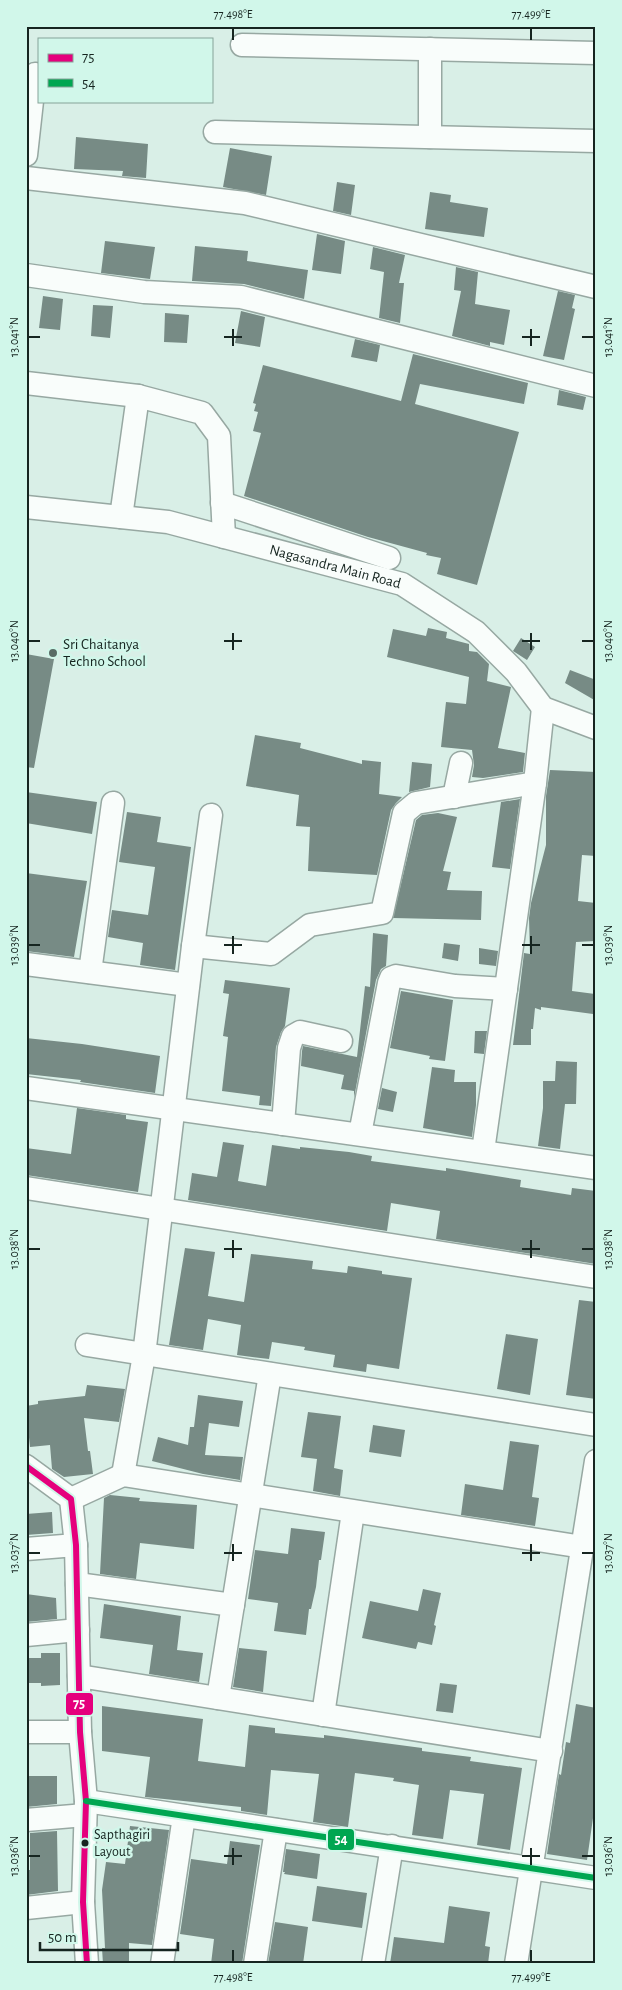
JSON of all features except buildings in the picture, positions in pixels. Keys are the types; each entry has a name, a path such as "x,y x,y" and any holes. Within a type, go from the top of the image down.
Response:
{"street":[{"path":"242,45 596,54"},
{"path":"430,50 430,137"},
{"path":"26,155 33,74"},
{"path":"215,132 596,141"},
{"path":"26,178 245,204 596,287"},
{"path":"26,276 144,292 241,297 596,386"},
{"path":"26,383 138,396 202,413 219,436 224,537"},
{"path":"121,517 138,396"},
{"path":"222,503 389,558"},
{"name":"Nagasandra Main Road","path":"26,507 168,522 402,584 476,632 516,672 543,708"},
{"path":"287,553 292,526"},
{"path":"483,1151 535,783 543,708 596,728"},
{"path":"454,797 461,763"},
{"path":"193,946 271,954 310,925 382,914 404,813 416,804 535,783"},
{"path":"90,972 113,803"},
{"path":"123,1475 144,1354 188,985 211,815"},
{"path":"26,964 188,985"},
{"path":"360,1134 391,978 396,976 455,986 506,989"},
{"path":"283,1124 289,1048 293,1036 300,1032 341,1041"},
{"path":"26,1088 596,1168"},
{"path":"26,1188 596,1277"},
{"path":"87,1345 596,1425"},
{"path":"218,1698 270,1374"},
{"path":"516,1964 596,1462"},
{"path":"26,1466 71,1498 76,1545 80,1732 86,1808 83,1902 87,1964"},
{"path":"71,1498 123,1475 582,1547"},
{"path":"322,1714 354,1512"},
{"path":"26,1549 76,1545"},
{"path":"77,1584 233,1604"},
{"path":"26,1635 78,1630"},
{"path":"79,1676 551,1751"},
{"path":"26,1732 80,1732"},
{"path":"26,1820 86,1808 184,1816 596,1878"},
{"path":"162,1964 184,1816"},
{"path":"255,1964 276,1830"},
{"path":"373,1964 392,1846"},
{"path":"26,1908 83,1902"}],"transit line":[{"name":"75","path":"26,1466 71,1499 76,1545 80,1732 86,1801 83,1902 87,1964"},
{"name":"54","path":"86,1801 596,1878"}],"place":[{"name":"Sri Chaitanya Techno School","path":"53,653"},
{"name":"Sapthagiri Layout","path":"85,1843"}]}
